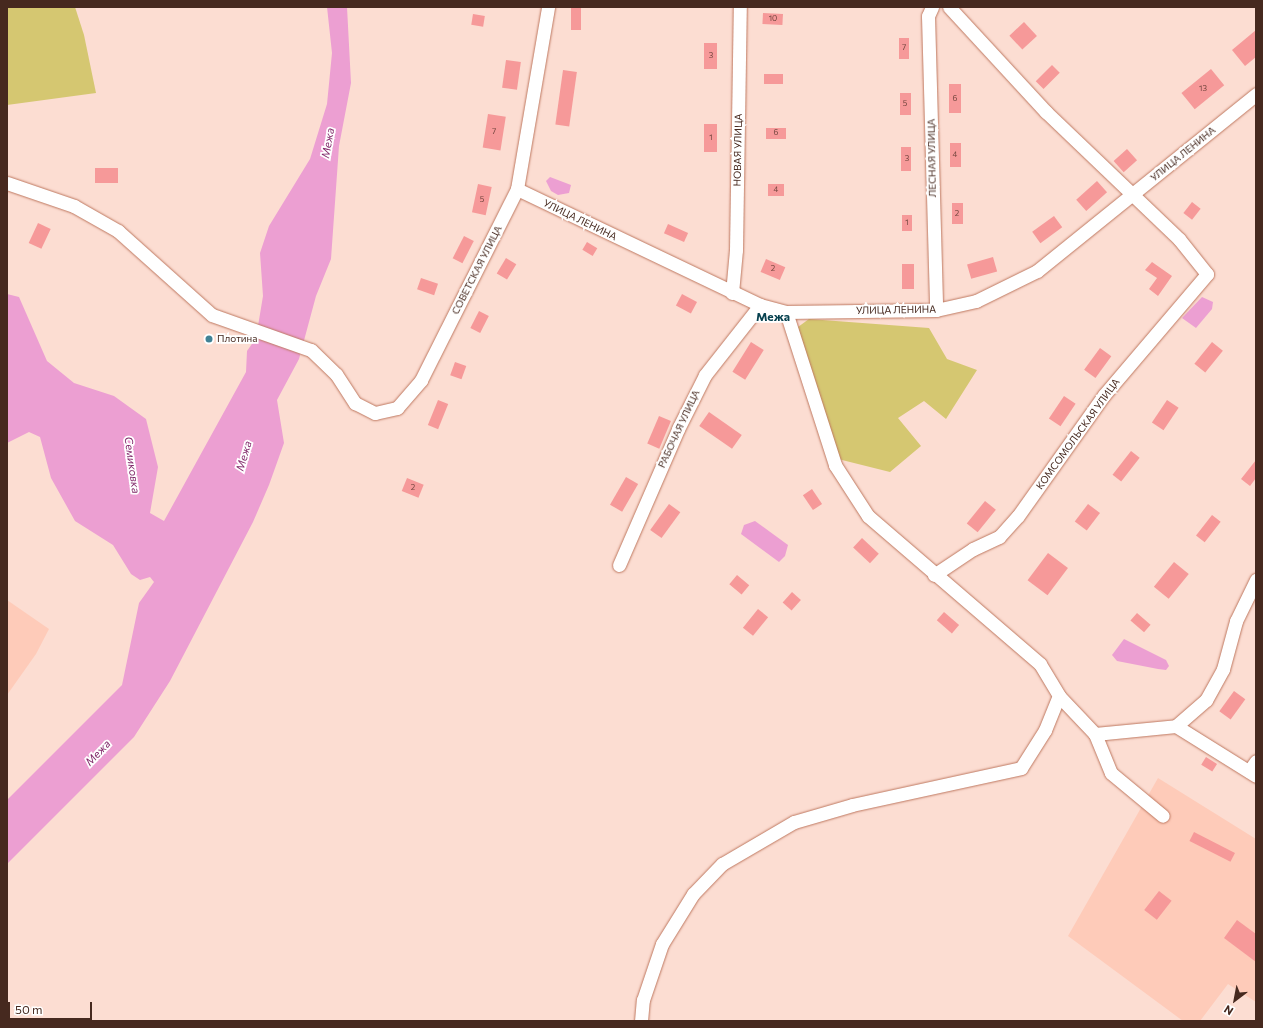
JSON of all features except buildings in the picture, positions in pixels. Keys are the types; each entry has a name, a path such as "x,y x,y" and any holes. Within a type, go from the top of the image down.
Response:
{"street":[{"name":"СОВЕТСКАЯ УЛИЦА","path":"7,183 74,206 118,230 212,315 247,329 311,350 336,374 355,403 375,413 396,408 421,380 517,189 548,7"},
{"name":"НОВАЯ УЛИЦА","path":"732,293 736,250 740,7"},
{"name":"ЛЕСНАЯ УЛИЦА","path":"932,7 928,16 936,310"},
{"path":"949,7 1046,112 1131,196"},
{"name":"УЛИЦА ЛЕНИНА","path":"517,189 732,293 760,305 786,312 936,310 976,301 1037,271 1256,94"},
{"name":"КОМСОМОЛЬСКАЯ УЛИЦА","path":"934,575 972,549 999,537 1018,516 1104,395 1207,274 1179,239 1131,196"},
{"name":"РАБОЧАЯ УЛИЦА","path":"619,565 678,429 705,375 760,305"},
{"path":"786,312 835,465 868,516 934,575 1040,664 1059,696 1095,734 1112,773 1162,816"},
{"path":"1176,726 1206,700 1216,685 1243,602 1256,580"},
{"path":"641,1021 643,1000 662,944 693,894 722,864 794,822 852,805 1021,768 1045,730 1059,696"},
{"path":"1095,734 1176,726 1254,769"}],"shaded area":[{"path":"7,7 75,7 84,35 96,93 7,105"},
{"path":"809,319 929,328 947,359 977,370 946,419 924,401 898,418 921,446 890,472 838,459 798,327"},
{"path":"7,600 49,629 36,654 7,695"},
{"path":"1158,778 1256,839 1256,1002 1228,984 1200,1021 1183,1021 1068,936"}],"water":[{"name":"Семиковка","path":"327,7 347,7 351,83 339,146 331,259 316,296 299,359 277,400 284,443 269,485 253,522 170,681 134,737 7,864 7,800 122,685 139,603 154,582 150,577 140,580 131,574 113,545 75,521 51,478 40,437 29,432 7,443 7,294 19,297 47,361 74,383 114,396 146,419 158,467 150,513 164,521 246,372 247,351 256,338 263,296 260,253 269,226 310,159 327,104 332,53"},
{"path":"550,177 571,185 569,193 558,195 551,191 546,181"},
{"path":"1202,297 1213,302 1212,309 1196,328 1182,318"},
{"path":"755,521 788,545 785,556 779,562 741,534 744,525"},
{"path":"1124,639 1166,660 1169,666 1166,670 1117,661 1112,655"}],"place":[{"name":"Плотина","path":"209,339"}],"district":[{"name":"Межа","path":"773,317"}]}
